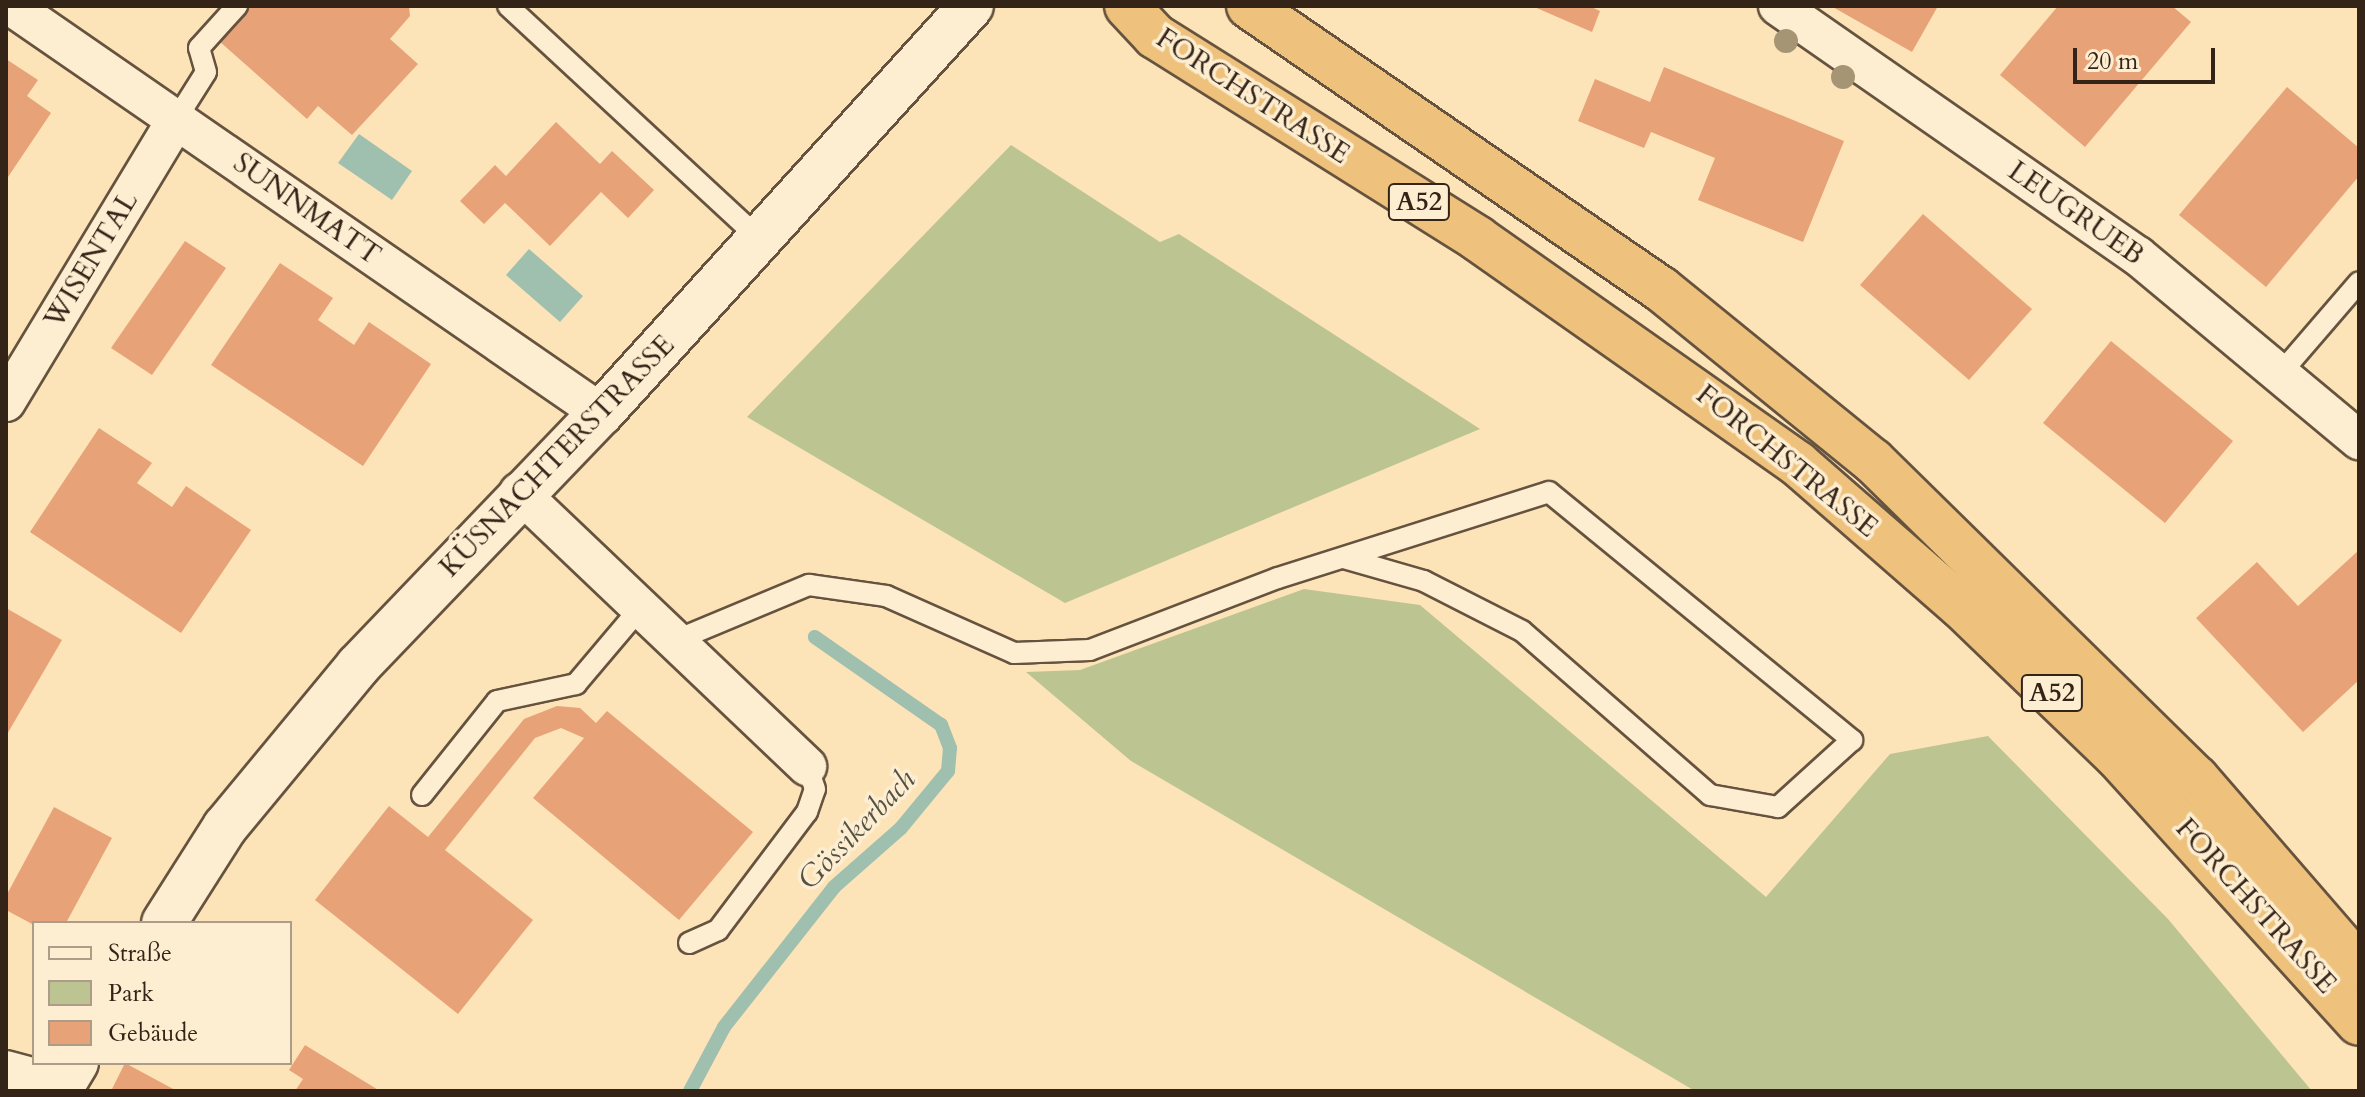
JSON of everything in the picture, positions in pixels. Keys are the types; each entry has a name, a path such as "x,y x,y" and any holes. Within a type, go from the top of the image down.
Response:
{"highway":[{"name":"FORCHSTRASSE","path":"1127,6 1155,36 1478,239 1798,464 1961,606 2117,756 2359,1023"},
{"name":"FORCHSTRASSE","path":"1249,6 1661,289 1873,461 2196,778 2359,966"}],"main road":[{"name":"KÜSNACHTERSTRASSE","path":"165,921 225,827 358,666 519,492 601,413 971,6"}],"street":[{"name":"SUNNMATT","path":"11,6 601,413"},
{"name":"LEUGRUEB","path":"1778,6 2138,256 2359,440"},
{"name":"WISENTAL","path":"6,402 177,118"},
{"path":"519,492 679,639 807,766"},
{"path":"6,1070 66,1080"}],"lane":[{"path":"177,118 206,72 199,48 237,6"},
{"path":"508,6 761,240"},
{"path":"2280,374 2359,282"},
{"path":"679,639 809,585 886,596 1014,653 1090,650 1344,558 1549,492 1852,740 1778,807 1710,795 1522,631 1424,581 1344,558"},
{"path":"422,795 497,701 576,684 642,606"},
{"path":"689,943 718,930 807,812 815,789 807,766"}],"green space":[{"path":"1011,145 1160,242 1179,234 1480,429 1065,603 747,417"},
{"path":"1304,589 1420,605 1766,897 1890,754 1988,736 2168,919 2312,1091 1695,1091 1131,761 1026,672 1080,670"}],"shaded area":[{"path":"359,134 412,171 392,200 338,163"},
{"path":"529,249 583,296 560,322 506,275"}],"building":[{"path":"251,6 409,6 410,16 390,39 418,64 352,135 318,106 307,119 219,41"},
{"path":"1532,6 1589,6 1600,11 1592,32"},
{"path":"1831,6 1938,6 1912,52"},
{"path":"2058,6 2172,6 2191,22 2085,147 2000,75"},
{"path":"6,59 38,80 27,96 51,113 6,180"},
{"path":"1664,67 1844,141 1803,242 1698,200 1715,158 1651,132 1644,148 1578,121 1595,79 1650,102"},
{"path":"2287,87 2359,148 2359,176 2266,287 2179,215"},
{"path":"556,122 600,164 612,151 654,190 628,218 601,192 550,246 505,203 484,224 460,201 495,165 506,176"},
{"path":"1923,214 2032,309 1969,380 1860,285"},
{"path":"185,241 226,268 152,375 111,348"},
{"path":"280,263 333,298 318,320 354,345 369,322 431,364 363,466 211,365"},
{"path":"2111,341 2233,441 2165,523 2043,423"},
{"path":"99,428 152,463 137,483 172,507 186,486 251,530 181,633 30,532"},
{"path":"2359,550 2359,680 2303,732 2196,618 2257,562 2298,606"},
{"path":"6,608 62,640 6,736"},
{"path":"557,706 580,708 596,723 607,711 753,832 679,920 533,798 584,738 561,728 535,738 445,850 533,920 458,1014 315,900 389,806 428,837 524,719"},
{"path":"54,807 112,838 67,921 32,921 32,924 6,910 6,896"},
{"path":"305,1045 380,1091 295,1091 303,1079 289,1070"},
{"path":"124,1065 129,1065 177,1091 111,1091"}],"waterway":[{"name":"Gössikerbach","path":"690,1091 724,1027 834,887 901,828 948,771 950,748 941,725 815,637"}]}
